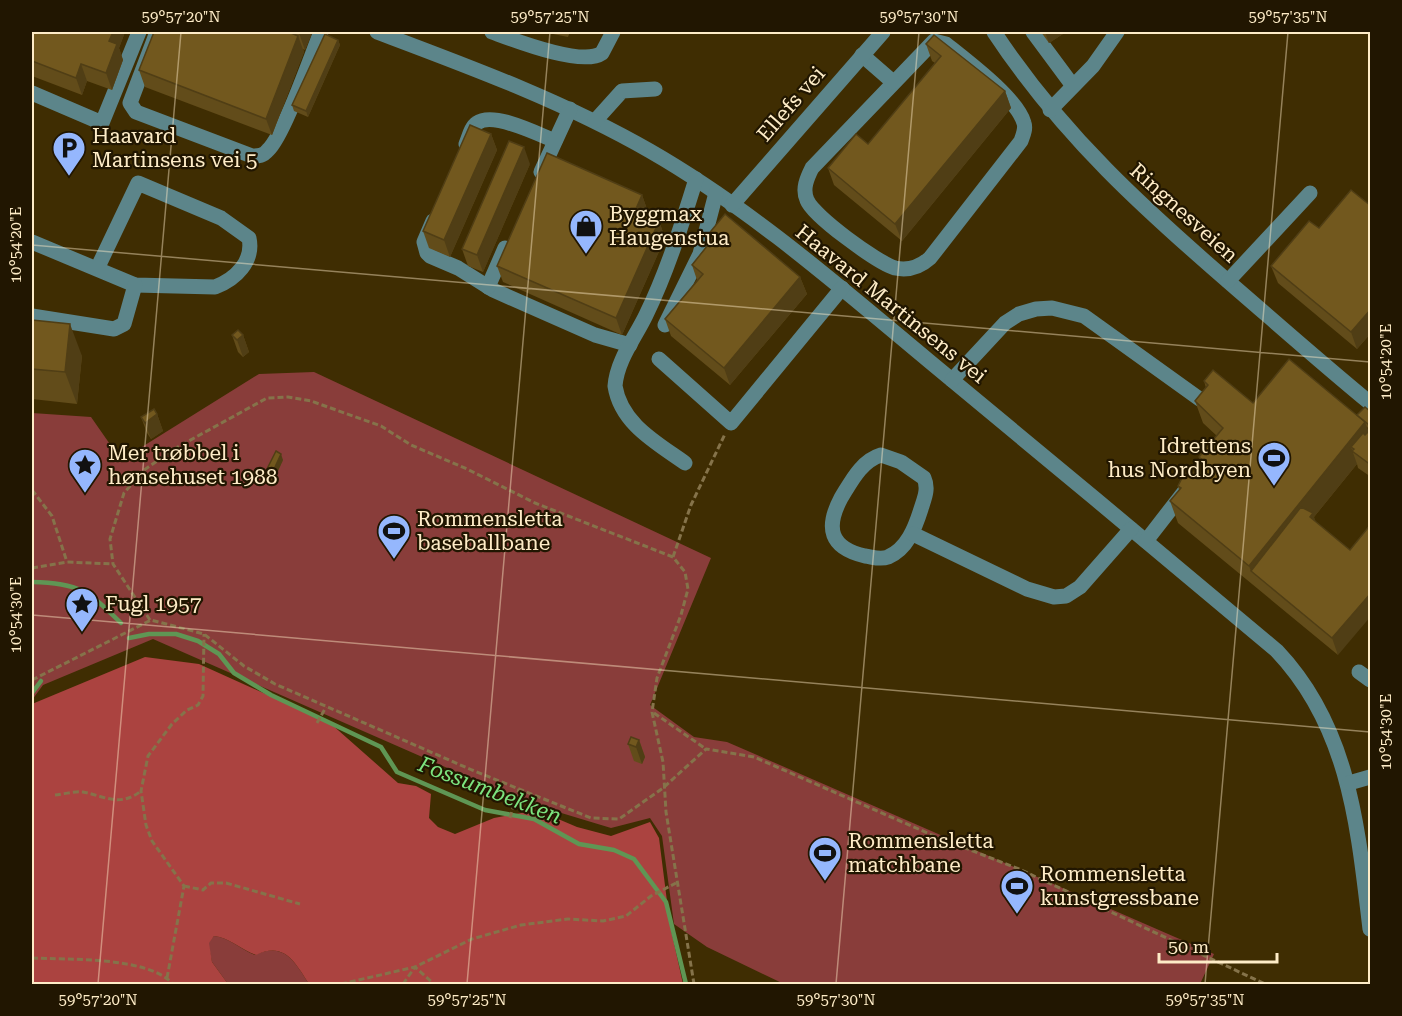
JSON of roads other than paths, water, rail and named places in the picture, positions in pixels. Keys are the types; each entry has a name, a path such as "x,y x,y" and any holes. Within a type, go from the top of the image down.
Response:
{"street":[{"path":"32,93 102,123 139,32"},
{"path":"157,32 130,103 136,112 252,156 262,156 270,149 283,126 321,32"},
{"name":"Haavard Martinsens vei","path":"377,32 510,82 570,109 696,179 842,288 1278,651 1293,668 1328,723 1349,783 1366,860 1371,929"},
{"path":"492,32 548,50 587,58 602,53 613,32"},
{"name":"Ellefs vei","path":"732,205 883,32"},
{"name":"Ringnesveien","path":"994,32 1050,110 1138,201 1371,403"},
{"path":"1033,32 1073,86"},
{"path":"1050,110 1105,52 1117,32"},
{"path":"940,41 955,50 1012,103 1025,125 1021,141 930,258 914,268 903,269 885,264 819,215 805,196 807,177 812,168 893,82 929,43 940,41"},
{"path":"862,55 893,82"},
{"path":"595,121 622,91 655,89"},
{"path":"534,186 570,109"},
{"path":"460,158 477,122 494,120 515,132 555,141"},
{"path":"686,463 642,431 621,406 616,394 615,378 647,314 681,228 696,179"},
{"path":"32,242 135,285 215,287 227,282 247,260 251,249 249,238 221,218 138,183 97,269"},
{"path":"665,325 700,254 716,193"},
{"path":"1228,281 1310,193"},
{"path":"438,210 424,247 430,256 460,262 488,286 595,335 630,345"},
{"path":"488,286 511,235"},
{"path":"32,316 114,329 124,324 135,285"},
{"path":"659,359 731,423 842,288"},
{"path":"952,380 1005,323 1019,314 1036,309 1052,308 1084,316 1201,400"},
{"path":"875,457 891,457 924,478 926,492 913,534 890,556 881,559 856,554 840,544 834,537 831,526 832,514 855,474 875,457"},
{"path":"1146,541 1196,477"},
{"path":"913,534 1027,589 1054,597 1066,596 1080,587 1131,529"},
{"path":"1349,783 1371,777"}],"waterway":[{"path":"32,582 62,584 82,591 100,603 121,623"},
{"name":"Fossumbekken","path":"129,638 149,634 176,634 198,641 219,654 234,673 271,695 381,747 397,772 485,810 534,819 579,844 614,850 634,859 666,902 686,984"},
{"path":"32,693 41,681"}],"place":[{"name":"Haavard Martinsens vei 5","path":"69,177"},
{"name":"Byggmax Haugenstua","path":"586,255"},
{"name":"Idrettens hus Nordbyen","path":"1274,487"},
{"name":"Mer trøbbel i hønsehuset 1988","path":"85,494"},
{"name":"Rommensletta baseballbane","path":"394,560"},
{"name":"Fugl 1957","path":"82,633"},
{"name":"Rommensletta matchbane","path":"825,882"},
{"name":"Rommensletta kunstgressbane","path":"1017,915"}]}
